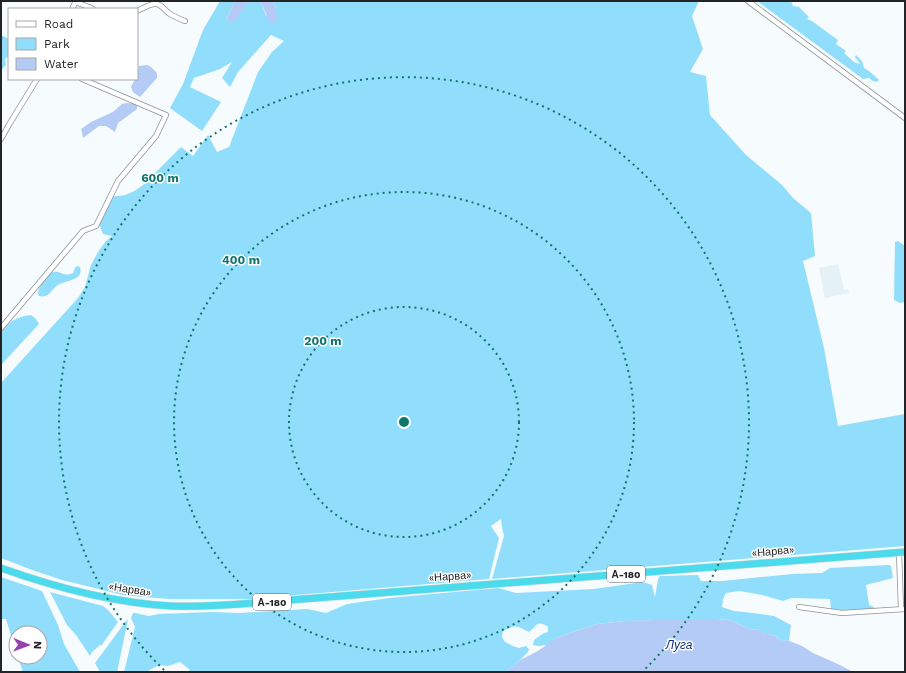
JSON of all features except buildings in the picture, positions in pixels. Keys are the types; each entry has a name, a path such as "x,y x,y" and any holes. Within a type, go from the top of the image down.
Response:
{"highway":[{"name":"«Нарва»","path":"1,566 39,581 130,602 171,606 201,606 902,552"}],"street":[{"path":"748,1 905,118"},
{"path":"76,2 92,8"},
{"path":"138,11 155,4 161,6 170,14 185,21"},
{"path":"1,139 36,80"},
{"path":"1,328 83,231 96,226 118,181 156,136 166,114 84,80"},
{"path":"799,607 842,613 903,609 902,552"}],"shaded area":[{"path":"838,264 844,290 848,289 849,293 825,298 819,268"}],"green space":[{"path":"220,1 235,1 226,20 251,1 257,1 262,4 266,16 276,8 272,1 699,1 692,16 703,49 690,72 706,76 710,115 746,155 782,185 793,198 811,213 815,256 803,261 824,348 838,426 905,414 905,546 492,579 504,536 501,519 491,526 499,538 489,579 249,599 170,599 123,595 62,580 1,558 1,383 78,298 85,287 91,265 98,252 106,241 112,236 103,234 99,224 112,196 127,194 139,188 150,179 181,147 193,156 208,135 217,152 229,147 258,72 272,52 284,41 271,35 238,72 230,87 222,78 232,62 220,69 194,78 190,87 221,102 202,131 170,108 183,84 203,30"},
{"path":"757,1 791,1 793,6 799,7 809,17 807,19 838,40 836,44 846,51 844,53 854,62 860,64 855,57 856,55 862,61 864,68 879,80 877,82 869,78 863,79"},
{"path":"1,35 8,38 8,58 7,57 5,59 6,65 1,70"},
{"path":"898,241 905,246 905,302 900,303 894,300 895,242"},
{"path":"77,266 80,267 81,271 78,277 57,286 46,296 39,296 39,289 48,275 54,272 71,274"},
{"path":"31,315 39,324 1,365 1,333 13,320"},
{"path":"891,566 893,578 866,585 869,605 874,607 874,609 831,609 830,599 792,598 783,601 740,591 726,593 723,599 722,607 734,611 774,616 791,625 789,641 787,640 782,642 776,636 762,633 760,630 749,629 729,620 716,619 625,621 597,624 556,638 548,645 538,646 533,645 534,640 548,632 548,627 539,624 529,632 516,627 511,627 503,631 502,637 505,642 519,648 526,646 529,649 528,652 515,665 505,672 190,672 189,669 180,662 168,666 159,665 146,672 124,672 135,627 131,618 133,613 149,616 159,614 213,612 240,613 307,609 326,613 347,604 389,598 498,588 516,593 594,589 643,582 652,585 655,597 658,579 660,576 698,575 701,581 722,581 793,574 822,573 830,568"},
{"path":"1,577 42,591 58,625 64,644 80,672 23,672 21,665 48,665 48,625 8,626 6,619 1,619"},
{"path":"50,592 103,606 118,622 101,646 100,645 92,652 90,656 76,635 67,625"},
{"path":"128,620 117,672 100,672 95,663"}],"water":[{"path":"235,1 251,1 245,6 235,22 226,20"},
{"path":"257,1 272,1 276,8 278,21 270,24 262,4"},
{"path":"147,65 157,73 157,78 140,97 133,92 131,87 134,80 138,80 139,66"},
{"path":"122,104 137,104 137,109 118,123 115,132 106,126 99,126 83,138 81,129 91,122 113,112"},
{"name":"Луга","path":"685,619 729,620 749,629 760,630 763,633 776,636 782,642 787,640 802,646 813,653 853,672 505,672 520,660 538,651 556,638 597,624 625,621"}],"waterway":[{"path":"1,41 8,45"}]}
